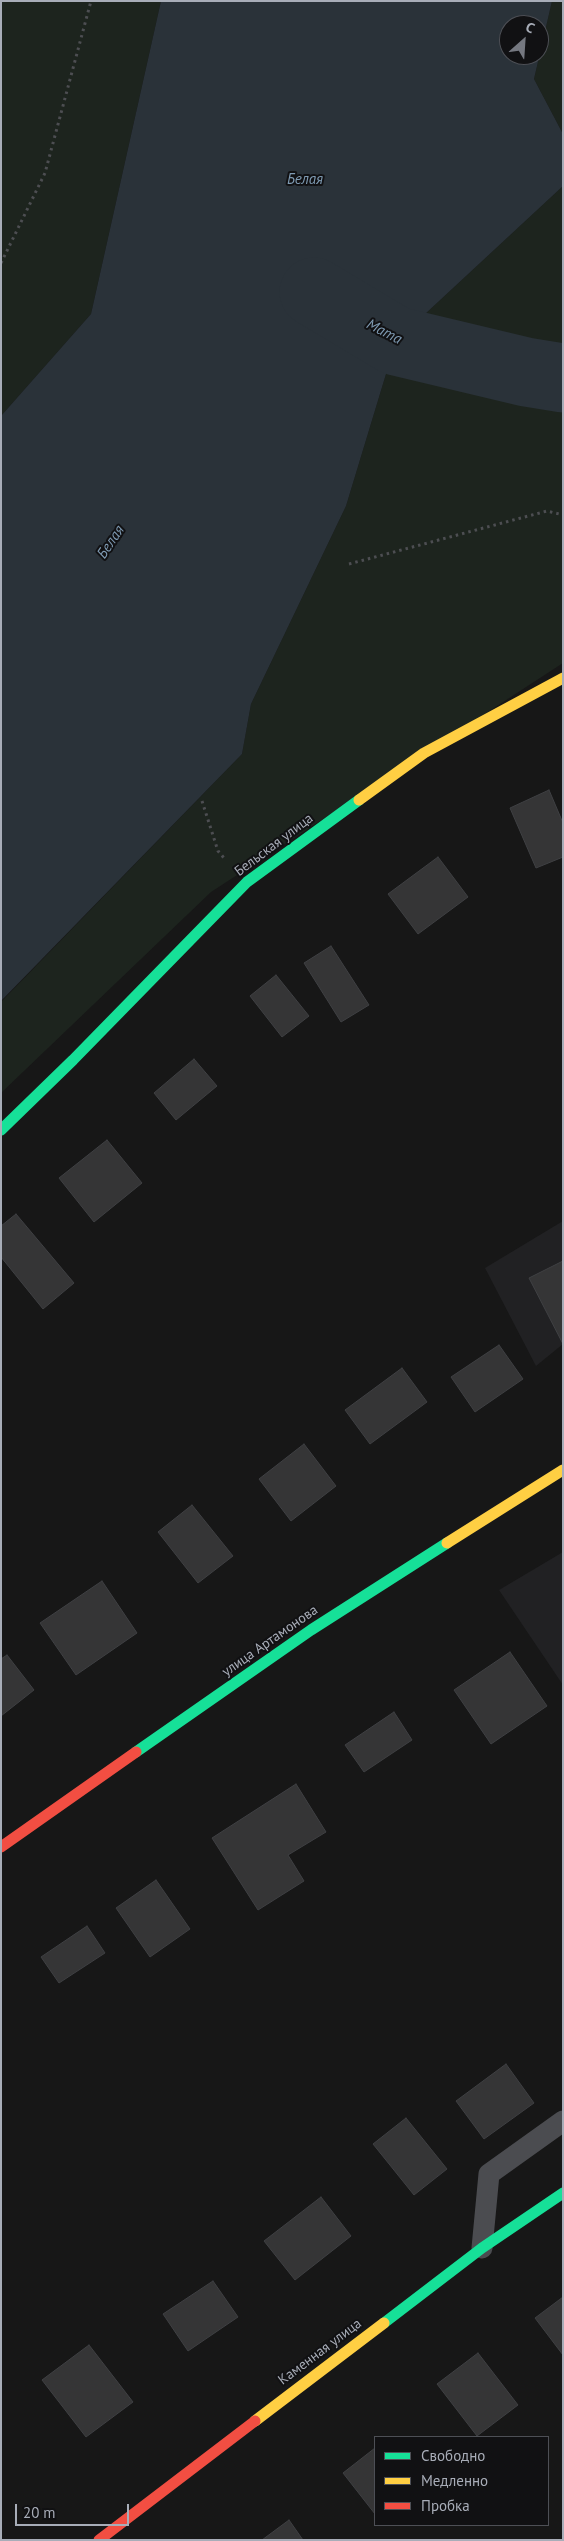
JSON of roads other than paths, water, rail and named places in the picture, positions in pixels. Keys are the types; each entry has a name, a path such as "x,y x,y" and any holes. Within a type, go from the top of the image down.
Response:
{"street":[{"name":"Бельская улица","path":"1,1130 73,1060 247,882 424,753 563,678"},
{"name":"улица Артамонова","path":"1,1847 311,1630 563,1470"},
{"name":"Каменная улица","path":"99,2540 482,2248 563,2193"}],"lane":[{"path":"482,2248 489,2174 563,2121"}],"water":[{"name":"Белая","path":"161,1 552,1 549,15 499,15 499,65 537,65 534,79 563,134 563,186 396,341 346,506 251,704 242,754 1,1001 1,416 91,314"}],"waterway":[{"name":"Мата","path":"314,292 396,341 526,372 563,378"}]}
